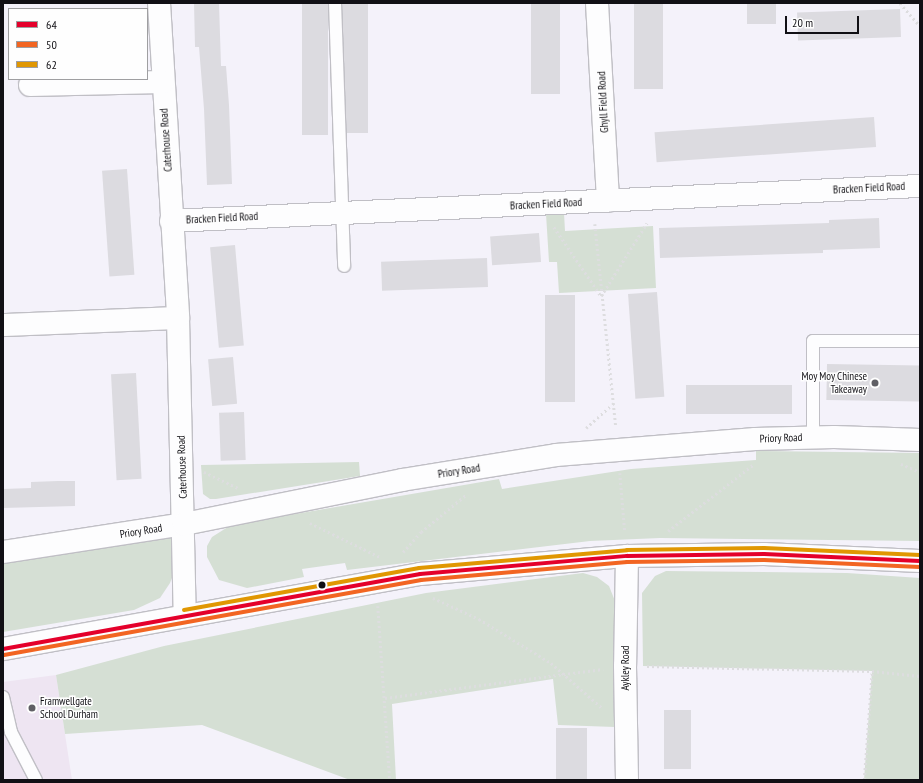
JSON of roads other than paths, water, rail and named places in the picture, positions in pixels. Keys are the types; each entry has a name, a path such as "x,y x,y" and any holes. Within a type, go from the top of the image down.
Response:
{"street":[{"name":"Caterhouse Road","path":"159,3 178,318 185,616"},
{"name":"Ghyll Field Road","path":"597,3 601,202"},
{"path":"30,85 163,82"},
{"name":"Bracken Field Road","path":"171,221 920,186"},
{"path":"3,325 178,318"},
{"name":"Priory Road","path":"3,552 184,524 402,480 619,449 813,437 920,440"},
{"path":"3,649 420,574 627,556 660,555 764,554 920,561"},
{"name":"Aykley Road","path":"627,556 624,666 627,780"}],"lane":[{"path":"335,3 344,266"},
{"path":"813,437 812,341 920,341"},
{"path":"3,697 11,732 36,780"}],"place":[{"name":"Moy Moy Chinese Takeaway","path":"875,383"},
{"name":"Framwellgate School Durham","path":"32,708"}]}
